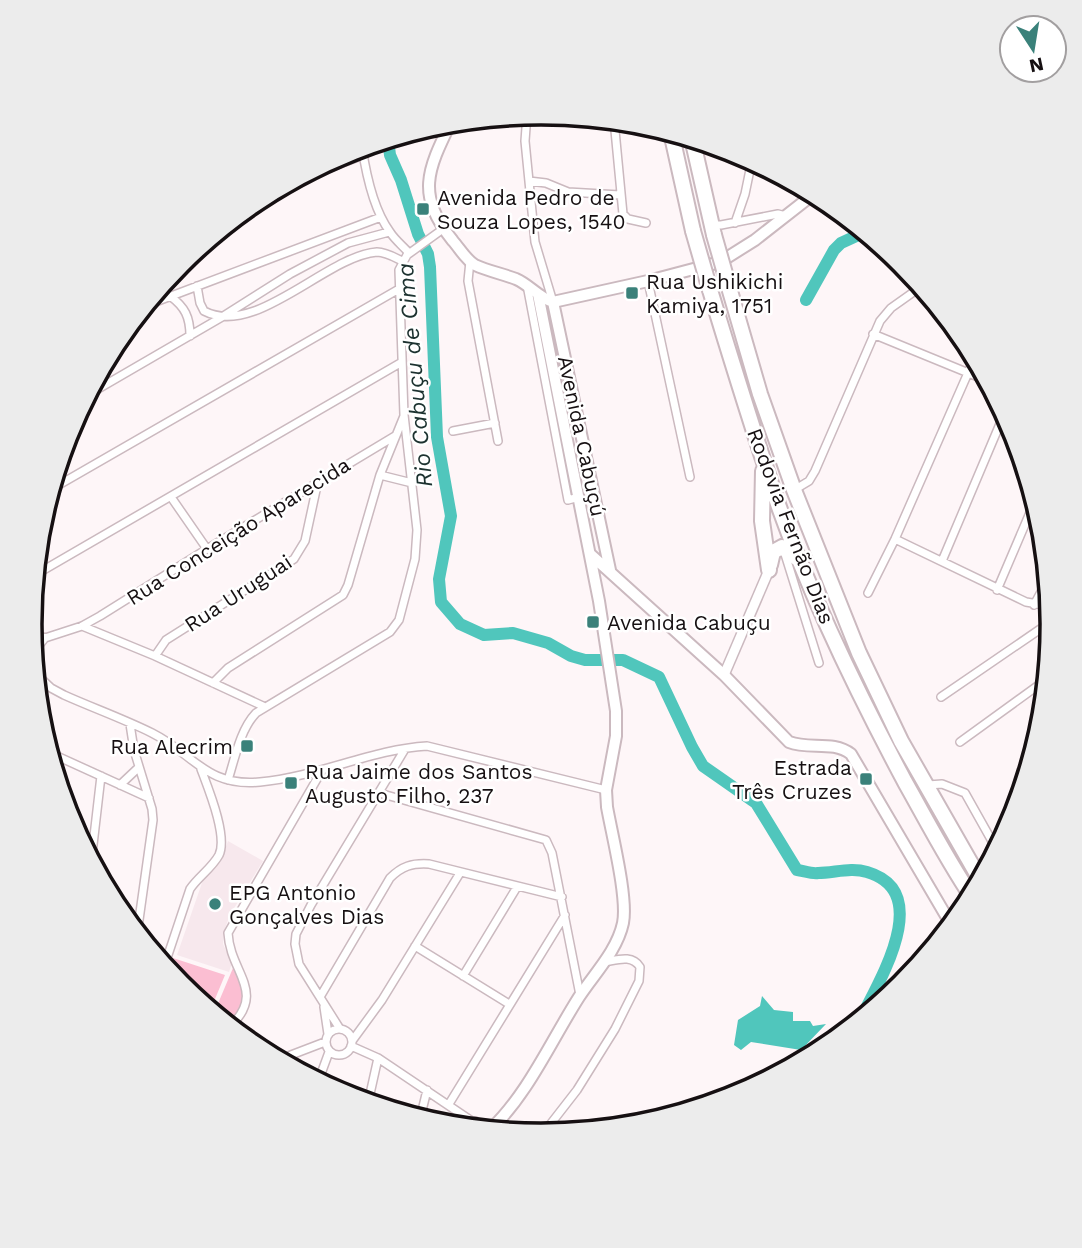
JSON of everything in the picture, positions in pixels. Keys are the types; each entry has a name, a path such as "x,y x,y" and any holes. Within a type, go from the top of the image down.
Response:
{"highway":[{"name":"Rodovia Fernão Dias","path":"673,143 693,231 710,290 762,454 801,563 886,747 965,886"},
{"name":"Rodovia Fernão Dias","path":"694,149 727,284 760,394 794,490 859,653 901,741 975,870"},
{"path":"762,454 762,521 769,570"},
{"path":"769,570 773,552 782,547 801,563"},
{"path":"955,871 962,892"}],"main road":[{"path":"445,135 429,180 430,201 443,229 470,261 527,285 545,300 553,302 695,270 729,258 806,201"},
{"name":"Avenida Cabuçú","path":"500,1121 519,1096 581,990 604,962 619,936 624,912 606,790 617,724 610,672 588,540 538,294"},
{"name":"Avenida Cabuçú","path":"553,302 603,536 606,564"},
{"path":"588,540 592,536 603,536"},
{"path":"590,554 606,564 724,675 789,742 797,745 835,746 844,748 851,754 946,915"},
{"path":"599,600 606,564"}],"street":[{"path":"526,125 525,141 537,250 553,302"},
{"path":"615,131 620,195 625,218 646,223"},
{"path":"364,158 368,180 381,217 389,232 412,251"},
{"path":"735,223 750,171"},
{"path":"529,181 546,183 568,192 620,195"},
{"path":"712,230 778,214 786,216"},
{"path":"163,299 381,217"},
{"path":"228,780 250,720 265,707 396,626 415,559 417,530 404,415 399,289 402,261 443,229"},
{"path":"102,387 290,274 348,243 389,232"},
{"path":"197,286 204,311 222,317 250,312 274,302 358,256 379,252 402,261"},
{"path":"470,261 468,281 498,441"},
{"path":"648,281 690,477"},
{"path":"527,285 568,500 579,498"},
{"path":"63,482 399,289"},
{"path":"794,490 805,485 814,474 884,314 913,292"},
{"path":"170,296 181,304 190,320 190,335"},
{"path":"873,334 973,375"},
{"path":"45,569 402,362"},
{"path":"868,593 895,539 969,368"},
{"path":"213,682 228,668 343,594 348,585 380,475 404,415"},
{"path":"453,431 495,423"},
{"path":"942,561 999,426"},
{"name":"Rua Conceição Aparecida","path":"45,638 82,626 395,436"},
{"path":"558,457 584,447"},
{"path":"380,475 412,483"},
{"name":"Rua Uruguai","path":"155,656 166,640 294,559 305,541 318,481"},
{"path":"171,497 207,549"},
{"path":"997,590 1028,518"},
{"path":"895,539 997,590 1039,605"},
{"path":"782,547 819,663"},
{"path":"724,675 769,570"},
{"path":"1034,605 1039,595"},
{"path":"82,626 155,656 265,707"},
{"path":"941,697 1040,629"},
{"path":"45,683 64,695 154,734 175,747 201,769 228,780 260,782 321,772 406,748 427,746 606,790"},
{"path":"960,742 1036,687"},
{"path":"130,724 138,768 149,798 153,820 139,920"},
{"path":"406,748 311,905 296,934 295,944 299,964 340,1029 348,1033 352,1044 378,1058 466,1117"},
{"path":"61,760 149,798"},
{"path":"120,785 138,768"},
{"path":"168,955 190,889 214,863 221,848 217,820 201,769"},
{"path":"237,1020 247,1007 247,1000 230,948 229,933 321,772"},
{"path":"93,845 102,776"},
{"path":"926,785 942,785 965,793 991,840"},
{"path":"379,793 546,840 552,853 581,990"},
{"path":"322,1073 330,1052 325,1042 328,1034 322,1000 390,878 398,870 418,864 562,897"},
{"path":"330,1052 342,1055 352,1044 460,873"},
{"path":"463,976 517,887"},
{"path":"449,1104 565,915"},
{"path":"415,946 509,1004"},
{"path":"552,1123 578,1090 615,1029 639,981 640,967 636,961 629,958 604,962"},
{"path":"328,1034 340,1029"},
{"path":"290,1055 325,1042"},
{"path":"370,1093 378,1058"},
{"path":"423,1108 427,1090"}],"shaded area":[{"name":"EPG Antonio Gonçalves Dias","path":"228,841 263,861 230,915 224,931 223,944 232,963 229,972 177,955 204,877 221,861"},
{"path":"172,960 225,975 214,1001 188,977"},
{"path":"233,968 243,991 241,1004 233,1017 218,1004"}],"water":[{"path":"762,996 774,1010 793,1012 793,1021 810,1021 813,1026 826,1024 800,1050 751,1042 741,1050 734,1045 738,1020 760,1006"}],"waterway":[{"name":"Rio Cabuçu de Cima","path":"389,149 418,234 428,254 430,267 437,437 451,516 439,579 441,602 460,624 484,635 513,633 548,643 571,656 585,660 623,660 659,677 703,766 756,803 797,870 816,873 861,871 887,883 897,898 900,917 896,939 871,998"},
{"path":"806,300 834,250 841,243 855,237"}],"place":[{"name":"Avenida Pedro de Souza Lopes, 1540","path":"423,209"},
{"name":"Rua Ushikichi Kamiya, 1751","path":"632,293"},
{"name":"Avenida Cabuçu","path":"593,622"},
{"name":"Rua Alecrim","path":"247,746"},
{"name":"Estrada Três Cruzes","path":"866,779"},
{"name":"Rua Jaime dos Santos Augusto Filho, 237","path":"291,783"},
{"name":"EPG Antonio Gonçalves Dias","path":"215,904"}]}
